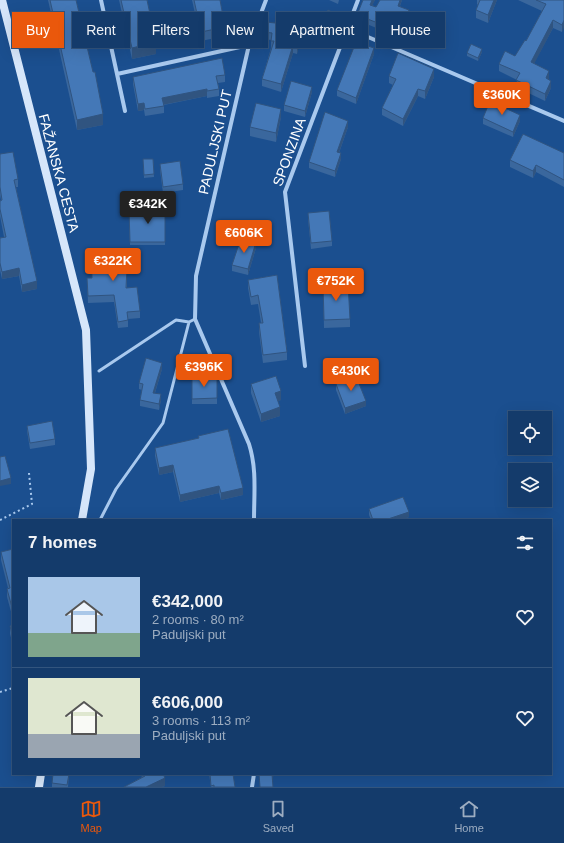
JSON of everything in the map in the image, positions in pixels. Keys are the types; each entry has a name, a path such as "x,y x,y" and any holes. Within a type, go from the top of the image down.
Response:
{"main road":[{"name":"FAŽANSKA CESTA","path":"2,0 86,330 90,468 82,519"},
{"path":"39,787 41,775"}],"street":[{"path":"101,0 125,111"},
{"name":"PADULJSKI PUT","path":"261,12 266,0"},
{"name":"SPONZINA","path":"353,12 358,0"},
{"path":"368,37 564,121"},
{"path":"117,74 235,48"},
{"name":"PADULJSKI PUT","path":"248,48 196,276 195,319 249,444 253,458 255,476 254,519"},
{"name":"SPONZINA","path":"305,366 285,192 339,48"},
{"path":"252,787 254,775"}],"lane":[{"path":"99,371 176,320 189,322 195,319"},
{"path":"100,519 116,488 163,423 189,322"}],"path":[{"path":"0,520 32,504 29,473"},
{"path":"0,692 12,688"}],"building":[{"path":"50,0 76,0 79,12 72,12 72,48 87,48 93,72 95,72 103,114 77,120 61,48 64,48 64,12 53,12"},
{"path":"121,0 147,0 150,12 138,12 138,46 132,48 130,39 130,12 124,12"},
{"path":"194,0 220,0 222,12 212,12 212,30 204,31 204,12 197,12"},
{"path":"363,0 372,0 370,5 376,7 380,0 400,0 398,6 409,10 408,12 376,12 376,22 368,19 368,12 358,12"},
{"path":"480,0 494,0 488,15 476,10"},
{"path":"536,0 564,0 564,20 562,25 553,20 531,62 549,71 546,78 551,81 545,94 516,80 520,73 499,64 505,51 515,56 525,40 526,41 546,4"},
{"path":"276,18 276,48 292,48 281,84 262,79 274,41 271,41 272,33 268,32 268,22 275,23"},
{"path":"471,44 482,49 478,58 467,53"},
{"path":"368,46 374,48 356,98 337,90 354,48 368,48"},
{"path":"398,53 434,69 425,91 418,89 403,119 382,108 396,79 389,76"},
{"path":"222,58 225,75 216,76 219,89 207,91 207,89 162,98 164,106 145,109 144,103 138,104 133,77"},
{"path":"291,81 312,87 305,111 284,105"},
{"path":"490,101 520,115 513,132 483,118"},
{"path":"256,103 281,109 276,133 250,127"},
{"path":"325,112 348,121 337,152 341,153 335,171 309,162"},
{"path":"523,134 564,153 564,180 536,165 533,171 510,160"},
{"path":"13,152 18,179 14,180 37,281 22,285 19,268 2,272 0,263 0,238 6,237 0,209 0,201 2,200 0,187 0,154"},
{"path":"143,159 153,159 154,174 144,175"},
{"path":"180,161 183,184 163,187 160,164"},
{"path":"165,207 165,242 130,242 129,210"},
{"path":"329,211 332,241 311,243 308,213"},
{"path":"241,238 256,242 248,269 232,265"},
{"path":"91,249 108,250 108,256 131,258 130,267 127,267 126,288 137,287 140,311 127,312 128,320 118,322 114,295 88,296 87,278 92,278"},
{"path":"277,275 287,352 263,355 259,323 263,323 258,295 251,297 248,280"},
{"path":"348,283 350,319 324,320 323,284"},
{"path":"146,358 162,363 153,393 161,394 159,404 140,400 143,384 139,383"},
{"path":"276,376 281,391 275,393 280,407 261,414 251,384"},
{"path":"356,376 366,401 345,408 336,384"},
{"path":"192,378 217,378 217,398 192,399"},
{"path":"52,421 55,439 30,443 27,426"},
{"path":"228,429 243,488 221,493 219,486 180,495 173,465 159,468 155,448 199,438 198,436"},
{"path":"5,456 11,478 0,481 0,457"},
{"path":"403,497 409,512 388,519 373,519 369,509"},
{"path":"12,549 12,607 7,589 10,588 1,552"},
{"path":"53,775 69,775 67,785 52,783"},
{"path":"164,775 165,778 146,787 124,787 145,776"},
{"path":"210,775 233,775 235,787 211,786"},
{"path":"259,775 272,775 273,787 260,787"}]}
